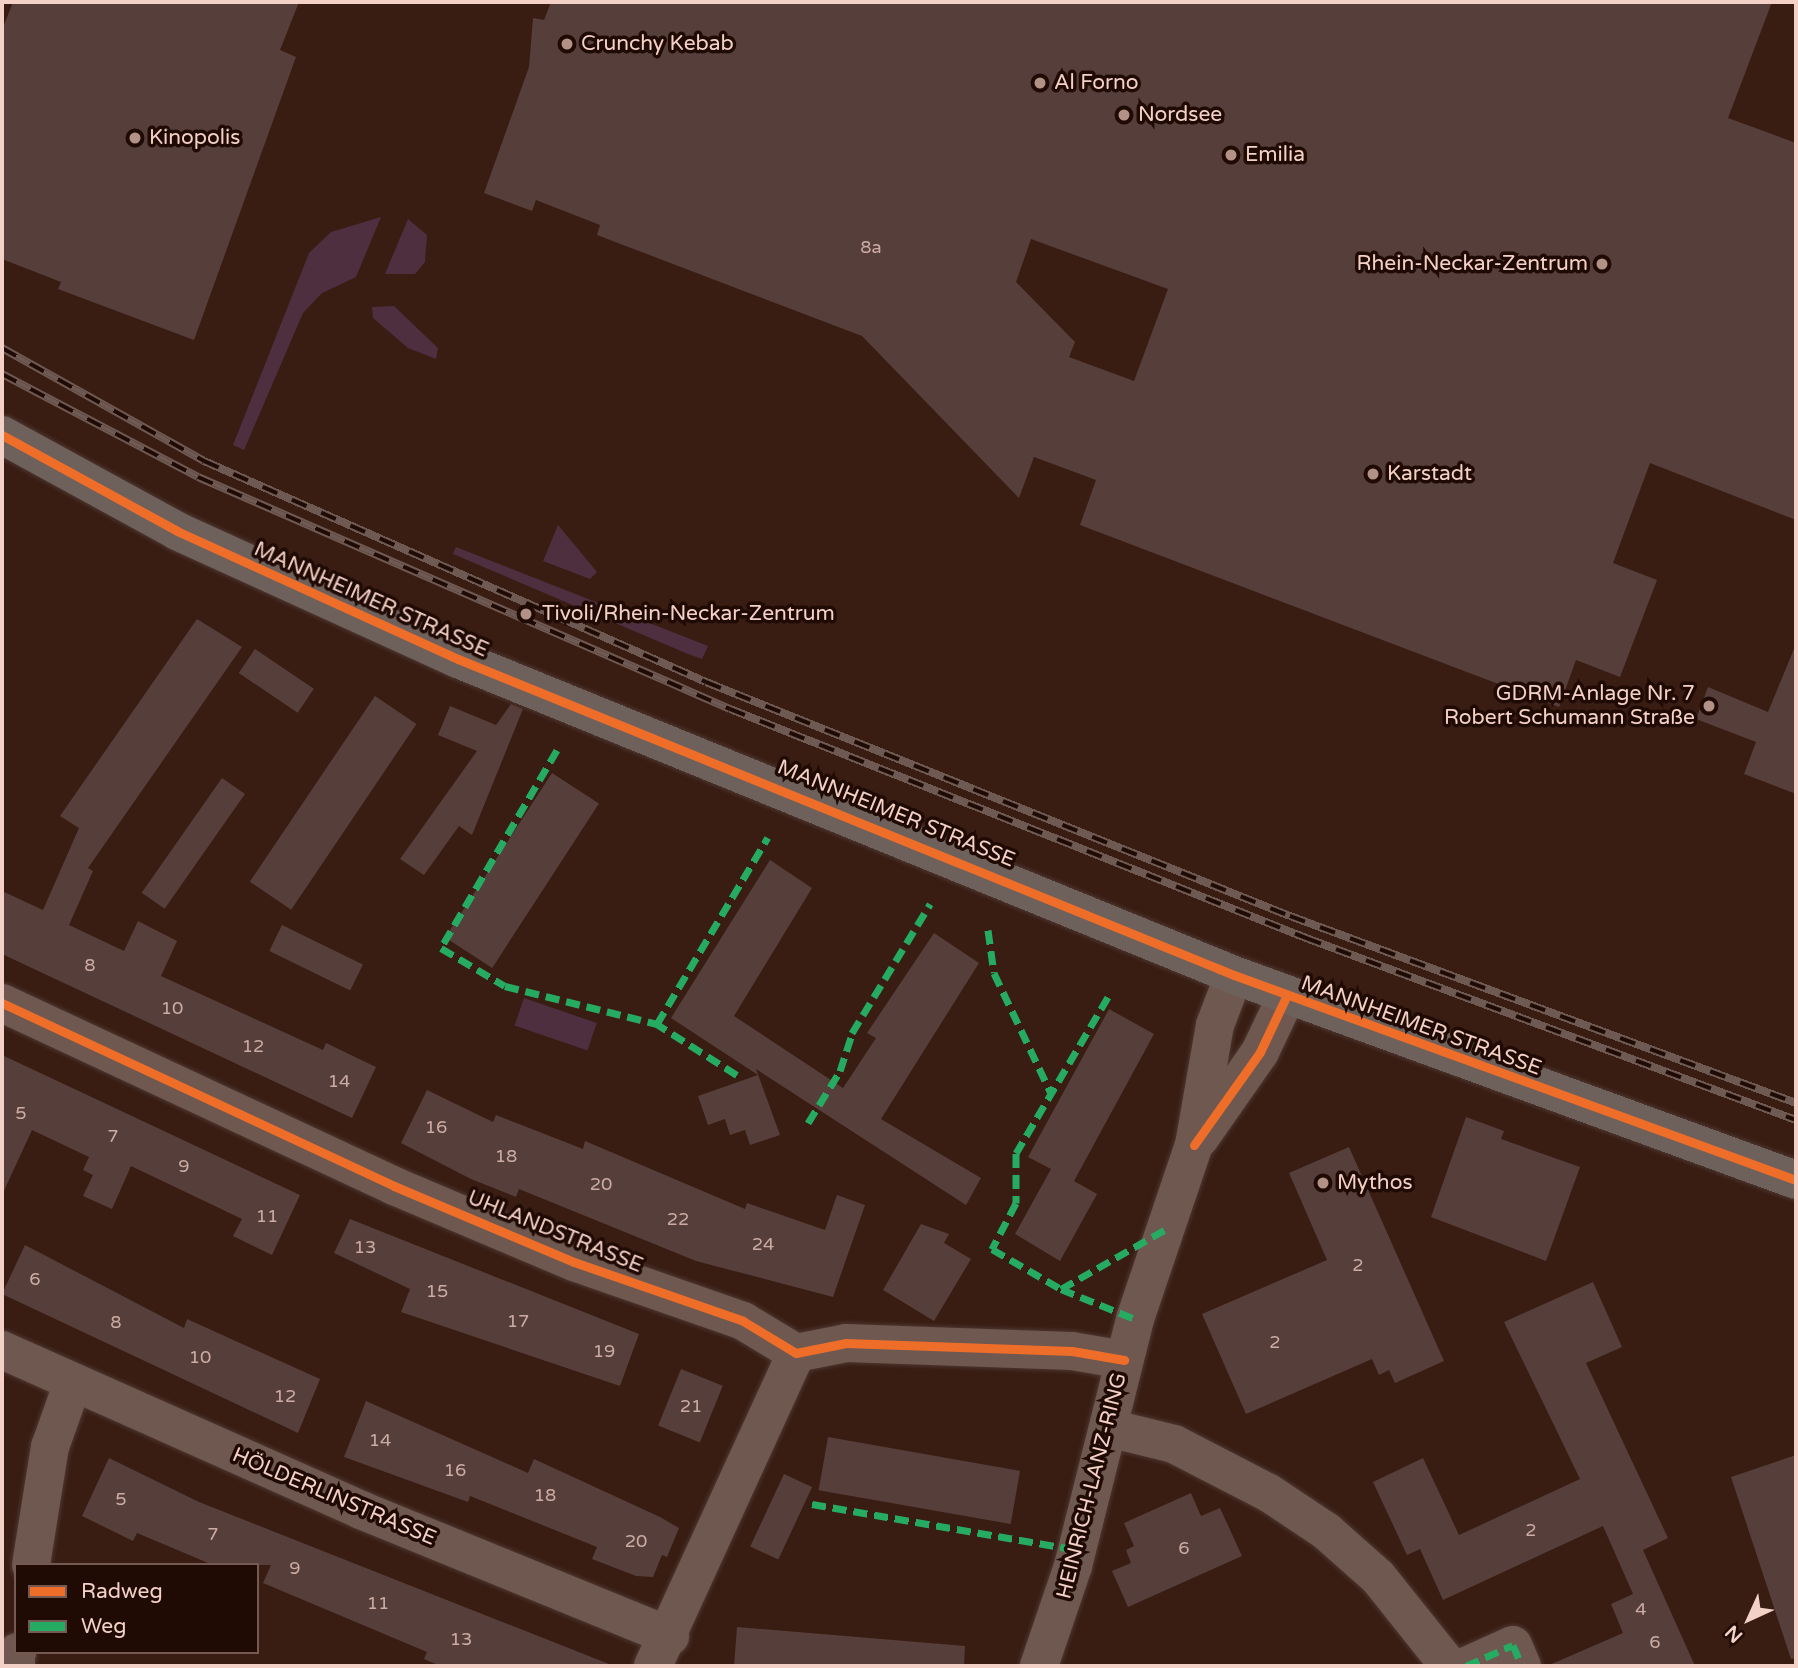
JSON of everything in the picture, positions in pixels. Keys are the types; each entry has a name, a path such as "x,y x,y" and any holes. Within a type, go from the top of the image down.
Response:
{"main road":[{"name":"MANNHEIMER STRASSE","path":"2,435 177,531 445,654 1234,975 1796,1180"}],"street":[{"name":"HEINRICH-LANZ-RING","path":"1039,1666 1109,1428 1124,1360 1194,1145 1215,1025 1234,975"},
{"name":"HEINRICH-LANZ-RING","path":"1194,1145 1260,1052 1287,995"},
{"name":"UHLANDSTRASSE","path":"2,1003 394,1186 574,1262 743,1321 796,1353"},
{"path":"662,1651 796,1353 846,1343 1072,1351 1124,1360"},
{"name":"HÖLDERLINSTRASSE","path":"2,1350 72,1385 662,1651"},
{"path":"31,1563 50,1447 72,1385"},
{"path":"1109,1428 1174,1444 1269,1493 1326,1531 1378,1577 1449,1666"},
{"path":"1466,1666 1513,1645 1522,1666"}],"shaded area":[{"path":"381,217 356,277 322,293 303,313 244,450 233,445 309,253 331,232"},
{"path":"408,219 427,235 425,262 415,274 385,274"},
{"path":"394,306 438,348 436,359 408,348 373,318 372,307"},
{"path":"558,525 597,572 590,579 543,561"},
{"path":"456,547 708,646 702,659 688,654 453,554"},
{"path":"524,998 597,1023 587,1050 515,1025"}],"building":[{"name":"Kinopolis","path":"13,2 299,2 280,50 296,57 194,340 58,289 61,282 2,259 2,30"},
{"name":"Rhein-Neckar-Zentrum","path":"551,2 1772,2 1728,118 1796,143 1796,520 1650,463 1613,563 1657,580 1620,677 1576,660 1559,707 1080,525 1096,480 1034,457 1019,498 862,336 597,235 600,225 536,200 532,211 484,193 529,67 533,18 544,20","holes":["1031,239 1168,289 1134,381 1069,357 1075,342 1016,282"]},
{"path":"197,619 242,647 88,868 93,871 69,925 124,951 138,921 177,941 161,976 323,1050 326,1043 376,1067 352,1118 2,954 2,891 43,910 79,828 60,816"},
{"path":"1796,644 1796,794 1744,774 1756,742 1696,719 1708,687 1768,712"},
{"path":"255,649 314,689 298,713 239,673"},
{"path":"375,696 416,724 291,910 250,882"},
{"path":"511,704 523,709 472,835 459,826 424,875 400,859 477,751 438,735 450,706 496,725"},
{"path":"552,773 599,803 492,968 445,937"},
{"path":"222,778 245,794 165,909 142,893"},
{"path":"770,860 812,888 734,1016 843,1088 876,1038 867,1033 934,933 979,963 881,1119 981,1178 966,1205 756,1069 780,1135 750,1145 745,1130 730,1135 725,1119 708,1125 698,1096 758,1075 671,1018"},
{"path":"282,925 363,964 350,991 269,951"},
{"path":"1109,1009 1154,1034 1074,1181 1097,1194 1060,1261 1015,1234 1051,1169 1028,1157"},
{"path":"2,1055 300,1195 272,1255 233,1236 242,1219 131,1166 112,1209 83,1196 93,1175 83,1170 89,1157 32,1130 2,1195"},
{"path":"427,1090 493,1122 496,1115 583,1149 585,1141 745,1209 747,1203 825,1230 837,1195 865,1205 833,1297 696,1261 519,1189 516,1197 471,1179 401,1143"},
{"path":"1466,1117 1504,1131 1501,1139 1580,1167 1546,1261 1431,1217"},
{"path":"1349,1147 1444,1361 1395,1383 1389,1370 1379,1375 1372,1359 1246,1414 1202,1314 1327,1260 1289,1173"},
{"path":"350,1219 639,1334 620,1386 401,1312 410,1289 334,1253"},
{"path":"921,1224 949,1234 944,1243 971,1259 934,1321 883,1290"},
{"path":"25,1245 184,1328 187,1319 320,1379 298,1433 2,1294"},
{"path":"1593,1282 1622,1347 1586,1363 1668,1538 1643,1550 1695,1666 1547,1666 1623,1633 1611,1604 1633,1594 1603,1526 1443,1600 1420,1549 1407,1555 1373,1482 1423,1458 1459,1535 1580,1479 1504,1322"},
{"path":"681,1369 723,1386 700,1442 658,1426"},
{"path":"366,1401 528,1473 534,1459 660,1517 679,1528 667,1557 662,1555 653,1577 636,1576 592,1559 597,1547 470,1496 468,1502 344,1457"},
{"path":"828,1437 1020,1471 1011,1524 819,1490"},
{"path":"1796,1455 1796,1658 1791,1659 1731,1477"},
{"path":"109,1458 199,1502 614,1666 440,1666 424,1659 427,1652 263,1583 271,1565 208,1563 137,1533 133,1541 82,1516"},
{"path":"784,1474 812,1487 778,1560 750,1547"},
{"path":"1191,1493 1201,1516 1220,1508 1242,1556 1128,1607 1112,1571 1131,1563 1126,1550 1134,1546 1124,1523"},
{"path":"737,1627 965,1646 964,1666 734,1666"}],"railway":[{"path":"2,348 204,461 706,682 1290,916 1796,1103"},
{"path":"2,374 198,477 730,709 1306,938 1796,1120"}],"marked path":[{"path":"557,750 441,948 505,986 657,1024"},
{"path":"737,1075 657,1024 768,837"},
{"path":"808,1123 840,1071 852,1033 930,904"},
{"path":"988,930 994,973 1051,1093"},
{"path":"1108,997 1016,1153 1016,1203 992,1249 1061,1289 1135,1319"},
{"path":"1061,1289 1166,1229"},
{"path":"812,1504 1078,1550"},
{"path":"1466,1666 1513,1645 1522,1666"}],"cycle path":[{"path":"2,435 177,531 458,659 1234,975 1796,1180"},
{"path":"1194,1145 1260,1052 1287,995"},
{"path":"2,1003 394,1186 574,1262 743,1321 796,1353 846,1343 1072,1351 1124,1360"}],"place":[{"name":"Crunchy Kebab","path":"567,44"},
{"name":"Al Forno","path":"1040,83"},
{"name":"Nordsee","path":"1124,115"},
{"name":"Kinopolis","path":"135,138"},
{"name":"Emilia","path":"1231,155"},
{"name":"Rhein-Neckar-Zentrum","path":"1602,264"},
{"name":"Karstadt","path":"1373,474"},
{"name":"Tivoli/Rhein-Neckar-Zentrum","path":"526,614"},
{"name":"GDRM-Anlage Nr. 7 Robert Schumann Straße","path":"1709,706"},
{"name":"Mythos","path":"1323,1183"}]}
